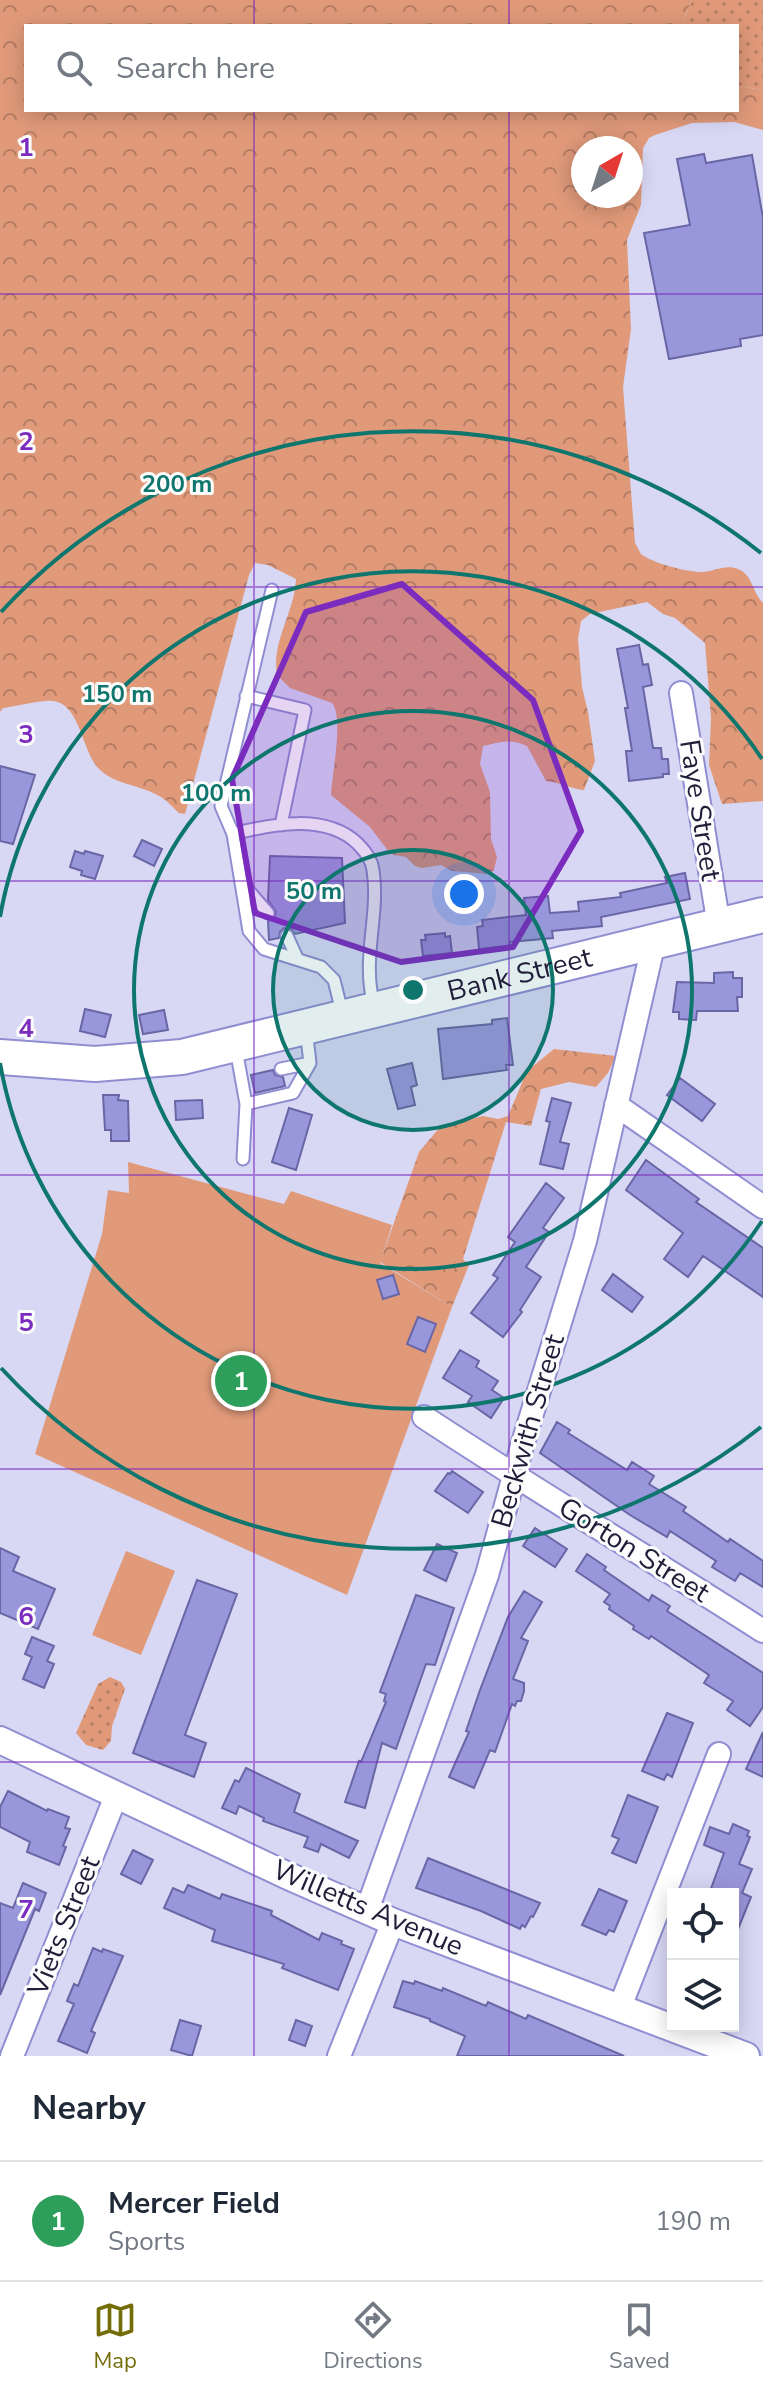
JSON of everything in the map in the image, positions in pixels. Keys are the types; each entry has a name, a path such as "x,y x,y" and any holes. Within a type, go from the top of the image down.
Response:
{"main road":[{"name":"Bank Street","path":"0,1057 95,1064 182,1057 243,1066 306,1027 763,915"}],"street":[{"name":"Faye Street","path":"681,693 719,926"},
{"name":"Beckwith Street","path":"367,1910 487,1575 522,1446 585,1241 654,942"},
{"path":"616,1105 763,1207"},
{"name":"Gorton Street","path":"424,1417 763,1631"},
{"name":"Willetts Avenue","path":"0,1740 393,1922 746,2056"},
{"path":"620,2007 719,1754"},
{"name":"Viets Street","path":"12,2056 116,1796"},
{"path":"339,2056 393,1922"}],"lane":[{"path":"272,590 221,806 233,834 249,931 264,949 321,967 359,1014"},
{"path":"246,696 305,710 281,825"},
{"path":"233,834 281,825 319,826 341,831 366,852 373,868 368,985 359,1014"},
{"path":"242,882 268,913"},
{"path":"287,936 297,958"},
{"path":"246,1104 293,1093 310,1063 306,1027"},
{"path":"281,1069 310,1063"},
{"path":"243,1066 246,1104 243,1159"}],"highlighted area":[{"path":"402,584 533,700 581,831 513,947 401,962 255,913 232,779 306,612"}],"green space":[{"path":"0,0 692,0 682,24 24,24 24,112 739,112 739,86 763,90 763,130 734,122 692,123 649,138 643,148 643,136 571,136 571,208 640,208 627,240 631,329 623,387 635,543 641,554 661,564 701,572 729,567 738,569 750,579 763,603 763,801 722,804 709,765 711,718 705,643 675,618 663,614 647,602 590,614 581,621 578,639 582,687 595,761 584,790 546,781 527,746 510,741 483,746 480,764 490,792 491,839 497,857 494,870 489,874 452,871 441,865 415,866 406,857 389,852 370,827 331,795 337,733 335,710 332,703 290,688 277,675 277,651 296,579 268,565 255,563 249,575 185,814 179,813 154,793 113,778 99,769 66,707 58,702 3,708 0,712"},
{"path":"692,0 763,0 763,90 739,86 739,24 682,24"},
{"path":"554,1049 616,1056 608,1073 596,1087 569,1082 541,1089 531,1126 506,1122 463,1259 469,1265 452,1307 380,1262 419,1152 440,1127 483,1116 498,1119 508,1116 527,1071"},
{"path":"128,1162 284,1204 291,1191 392,1225 380,1263 452,1307 347,1595 35,1454 102,1234 108,1190 129,1193"},
{"path":"126,1551 175,1571 141,1655 92,1635"},
{"path":"110,1677 121,1682 125,1689 112,1726 111,1741 103,1750 86,1745 76,1733 98,1684"}],"building":[{"path":"704,154 706,163 752,155 763,218 763,335 740,339 741,346 669,359 644,233 690,225 677,159"},
{"path":"639,645 643,665 648,664 652,685 643,687 653,748 661,748 662,759 668,759 669,774 629,781 626,751 632,751 617,649"},
{"path":"0,766 35,775 13,844 0,841"},
{"path":"142,840 162,849 154,866 134,856"},
{"path":"75,851 103,856 95,879 81,875 82,871 70,867"},
{"path":"270,856 342,858 345,923 295,934 291,929 284,928 279,938 269,940 268,921 274,919 276,912 268,900"},
{"path":"685,873 690,899 601,917 602,926 552,931 553,938 479,949 477,927 483,926 482,920 526,915 524,898 548,896 550,913 579,911 578,902 621,897 620,893 667,883 665,877"},
{"path":"445,933 445,937 450,936 452,953 423,956 421,940 426,940 425,935"},
{"path":"733,972 733,978 742,978 742,997 737,997 738,1011 697,1011 696,1020 679,1019 679,1012 673,1012 677,982 714,983 714,973"},
{"path":"85,1009 111,1015 105,1037 80,1031"},
{"path":"164,1010 168,1030 143,1034 139,1015"},
{"path":"507,1018 513,1065 506,1065 507,1070 443,1079 438,1029 492,1024 492,1020"},
{"path":"412,1063 417,1085 411,1087 415,1105 398,1109 387,1069"},
{"path":"273,1070 275,1075 283,1077 285,1086 255,1093 251,1075"},
{"path":"680,1078 715,1104 702,1121 667,1095"},
{"path":"103,1095 119,1095 118,1100 128,1101 129,1141 111,1141 111,1130 105,1130"},
{"path":"552,1098 571,1103 560,1142 569,1144 563,1169 540,1164"},
{"path":"202,1100 203,1118 176,1120 175,1101"},
{"path":"289,1108 312,1115 296,1170 272,1162"},
{"path":"646,1160 699,1199 696,1202 763,1248 763,1297 703,1256 688,1277 664,1259 683,1233 626,1190"},
{"path":"546,1183 564,1198 543,1228 549,1232 526,1267 541,1277 520,1310 522,1312 503,1337 471,1313 498,1278 493,1275 515,1242 508,1237"},
{"path":"613,1274 643,1297 632,1312 602,1290"},
{"path":"393,1275 399,1294 383,1299 377,1280"},
{"path":"418,1317 436,1324 425,1352 407,1344"},
{"path":"460,1350 479,1361 476,1367 498,1381 492,1390 504,1398 491,1418 468,1402 472,1396 443,1378"},
{"path":"557,1422 570,1430 568,1433 627,1470 632,1462 654,1476 649,1484 686,1507 683,1511 728,1542 730,1539 763,1561 763,1587 740,1573 735,1581 712,1567 716,1561 670,1531 667,1537 630,1515 540,1453"},
{"path":"452,1471 483,1492 468,1513 435,1491"},
{"path":"535,1528 567,1549 555,1567 523,1546"},
{"path":"437,1544 457,1553 446,1581 424,1570"},
{"path":"0,1548 19,1557 13,1571 55,1589 38,1629 0,1613"},
{"path":"587,1554 606,1567 604,1570 649,1601 652,1595 670,1606 667,1611 763,1673 763,1707 750,1726 727,1710 733,1701 704,1683 709,1675 651,1636 649,1639 633,1629 634,1626 609,1609 610,1606 604,1602 610,1594 576,1571"},
{"path":"197,1580 237,1594 185,1735 206,1743 194,1777 133,1753"},
{"path":"524,1591 542,1602 521,1638 528,1641 513,1679 524,1683 524,1691 521,1701 517,1701 515,1706 512,1704 495,1752 490,1750 474,1788 449,1777 469,1732 466,1731 508,1617"},
{"path":"416,1595 454,1608 435,1665 426,1664 396,1749 382,1743 365,1808 345,1802 359,1761 386,1702 386,1694 380,1692"},
{"path":"32,1637 54,1646 47,1661 54,1664 44,1688 23,1679 32,1657 25,1654"},
{"path":"667,1713 693,1723 672,1777 667,1774 664,1780 642,1771"},
{"path":"763,1732 763,1777 746,1769"},
{"path":"246,1768 300,1794 294,1812 358,1841 349,1858 321,1844 318,1852 304,1847 308,1837 263,1821 264,1818 239,1806 236,1814 222,1808 235,1780 239,1782"},
{"path":"8,1791 47,1811 69,1817 65,1828 70,1829 59,1865 27,1852 30,1842 0,1827 0,1807"},
{"path":"628,1795 658,1807 636,1863 612,1853 619,1839 612,1836"},
{"path":"733,1824 749,1831 747,1836 750,1837 739,1864 752,1869 742,1893 751,1897 739,1927 739,1888 711,1888 724,1853 704,1845 710,1827 729,1834"},
{"path":"133,1850 153,1860 141,1884 121,1874"},
{"path":"428,1858 540,1903 533,1917 520,1929 481,1911 416,1888"},
{"path":"23,1883 46,1893 39,1911 35,1909 0,1995 0,1903 13,1908"},
{"path":"188,1885 220,1899 222,1894 272,1911 271,1915 319,1940 322,1933 354,1949 338,1990 282,1968 284,1964 212,1941 215,1930 164,1908 173,1888 184,1893"},
{"path":"599,1889 627,1901 614,1932 609,1930 606,1935 582,1925"},
{"path":"93,1948 123,1956 91,2031 95,2033 87,2053 58,2041 74,2004 67,2001 74,1984 78,1986"},
{"path":"403,1981 414,1984 415,1981 442,1991 443,1988 486,2006 488,2002 526,2019 528,2015 624,2056 457,2056 465,2036 430,2019 394,2007"},
{"path":"180,2020 201,2026 192,2056 171,2050"},
{"path":"296,2020 312,2026 305,2046 289,2040"}],"place":[{"name":"Mercer Field","path":"241,1381"}]}
